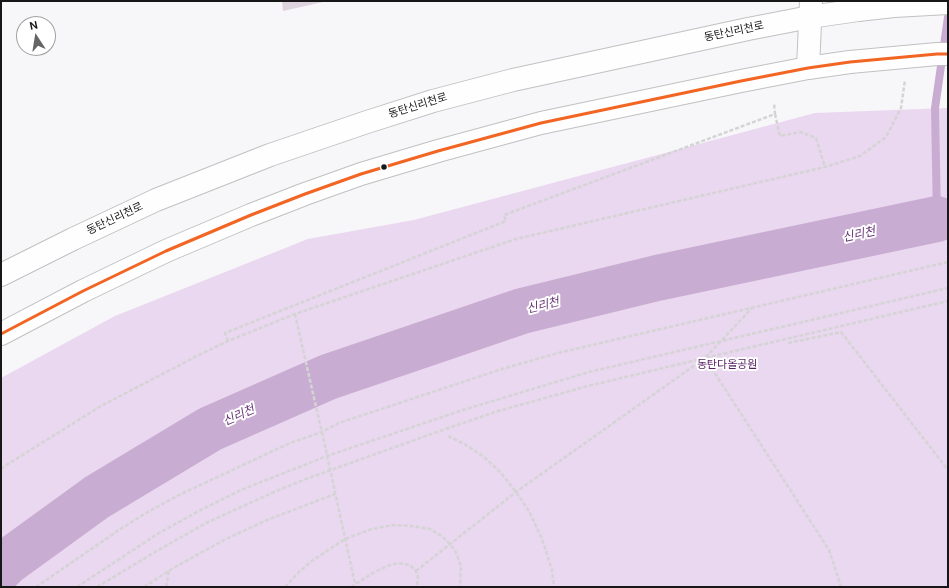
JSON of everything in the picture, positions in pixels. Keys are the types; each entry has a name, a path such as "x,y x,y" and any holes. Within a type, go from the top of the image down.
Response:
{"main road":[{"name":"동탄신리천로","path":"1,275 156,200 270,154 433,101 513,80 748,29 810,9 858,10 948,3"},
{"path":"808,68 810,9"},
{"path":"1,334 83,291 166,252 251,215 361,174 438,151 541,123 741,80 850,62 948,54"}],"path":[{"path":"1,469 101,406 228,341 295,314 516,239 825,166 860,156 886,137 901,108 905,78"},
{"path":"774,103 780,136 800,132 816,138 825,166"},
{"path":"228,341 225,333 506,221 504,215 776,114"},
{"path":"36,587 119,530 172,499 290,443 322,432 339,423 516,365 558,353 948,262"},
{"path":"77,587 159,533 199,511 241,490 327,456 463,410 596,370 948,288"},
{"path":"97,587 206,523 274,492 306,479 498,411 588,386 948,301"},
{"path":"416,571 516,492 705,358 753,307"},
{"path":"295,314 355,584"},
{"path":"788,343 841,332 948,470"},
{"path":"705,358 828,550 841,587"},
{"path":"448,436 466,444 484,457 501,473 516,492 528,511 542,539 552,570 554,587"},
{"path":"144,587 175,567 224,540 267,520 335,494"},
{"path":"285,587 313,560 345,539 372,529 393,526 411,526 430,529 444,537 455,550 461,566 460,587"},
{"path":"351,587 373,572 398,563 410,565 416,571 418,577 417,587"},
{"path":"166,587 169,571"}],"green space":[{"name":"동탄다올공원","path":"948,108 948,587 1,587 1,378 115,316 308,239 414,220 815,113"}],"building":[{"path":"282,1 323,1 323,2 283,11"}],"waterway":[{"name":"신리천","path":"948,17 935,108 937,219 948,219"},
{"name":"신리천","path":"1,568 97,497 210,429 328,377 522,311 657,278 937,219"}],"transit line":[{"path":"1,334 83,291 166,251 251,215 361,174 438,151 541,123 808,68 850,62 948,54"}]}
